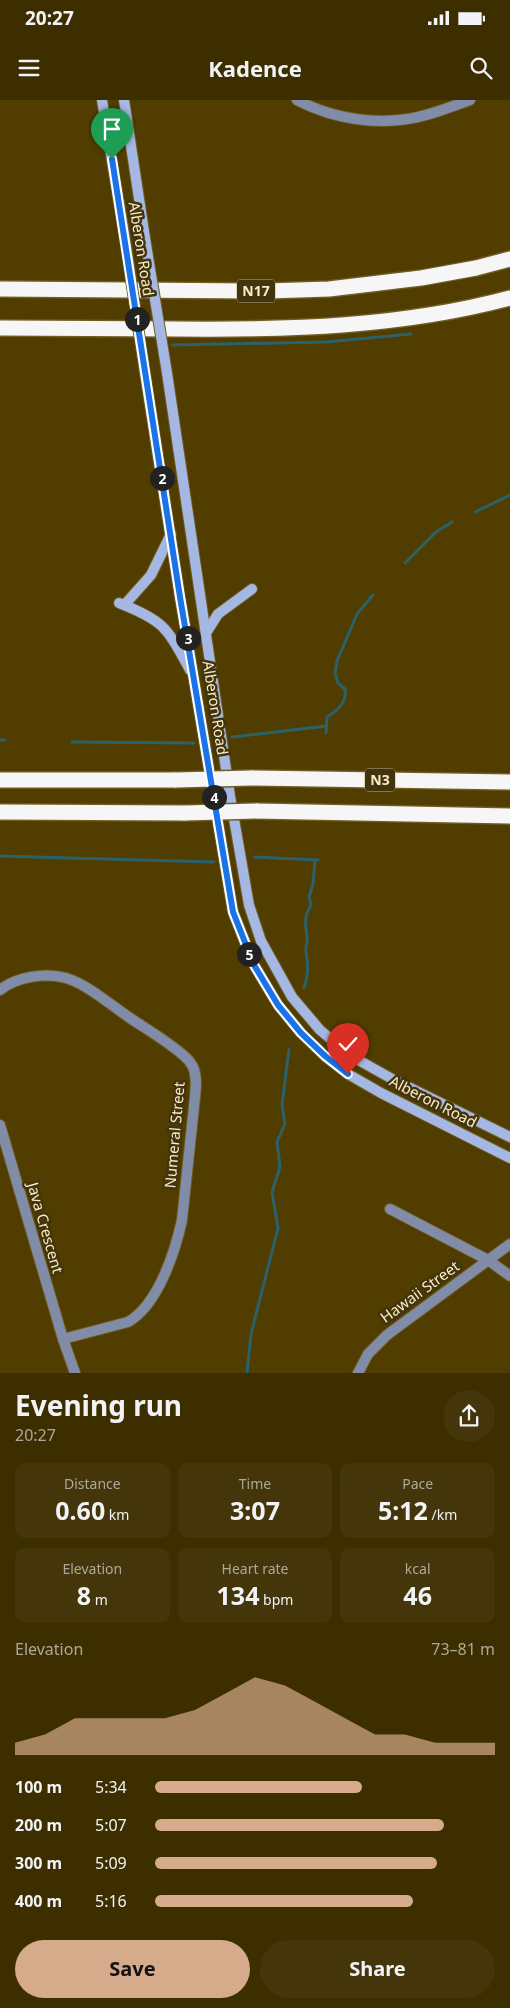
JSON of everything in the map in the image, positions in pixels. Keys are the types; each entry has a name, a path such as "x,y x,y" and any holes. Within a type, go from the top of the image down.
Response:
{"highway":[{"name":"N17","path":"0,289 267,291 329,289 421,278 476,268 510,259"},
{"path":"0,328 246,329 339,326 388,322 510,298"},
{"name":"N3","path":"0,780 251,778 510,782"},
{"name":"N3","path":"0,812 256,811 510,816"}],"main road":[{"name":"Alberon Road","path":"102,100 233,912 242,937 265,986 278,1005 301,1033 325,1056 348,1074 510,1158"},
{"name":"Alberon Road","path":"124,100 167,372 230,796 249,905 261,942 292,997 320,1030 353,1057 394,1080 510,1137"},
{"path":"171,534 151,575 123,602 160,623 169,632 195,678"},
{"path":"206,633 218,614 252,589"}],"street":[{"path":"297,100 339,116 381,120 417,118 470,100"},
{"name":"Numeral Street","path":"0,990 13,982 25,978 48,976 67,978 89,990 184,1055 192,1066 195,1079 182,1220 178,1239 164,1274 145,1310 128,1322 63,1339"},
{"name":"Java Crescent","path":"0,1125 63,1339 75,1373"},
{"path":"390,1209 488,1260 510,1276"},
{"name":"Hawaii Street","path":"358,1373 368,1354 387,1335 510,1244"}],"waterway":[{"path":"173,345 326,342 411,334"},
{"path":"475,512 510,495"},
{"path":"405,563 436,532 452,522"},
{"path":"326,733 327,717 341,706 345,698 345,689 338,683 335,673 337,661 357,614 373,595"},
{"path":"232,737 326,726"},
{"path":"0,740 5,740"},
{"path":"72,742 194,743"},
{"path":"0,856 214,862"},
{"path":"254,857 318,860"},
{"path":"304,988 308,970 306,920 311,905 309,897 313,884 315,861"},
{"path":"247,1373 251,1334 278,1228 272,1192 280,1167 277,1142 285,1124 282,1105 289,1049"}],"route":[{"path":"112,159 180,597 194,671 233,912 254,965 278,1005 301,1033 325,1056 348,1074"}]}
